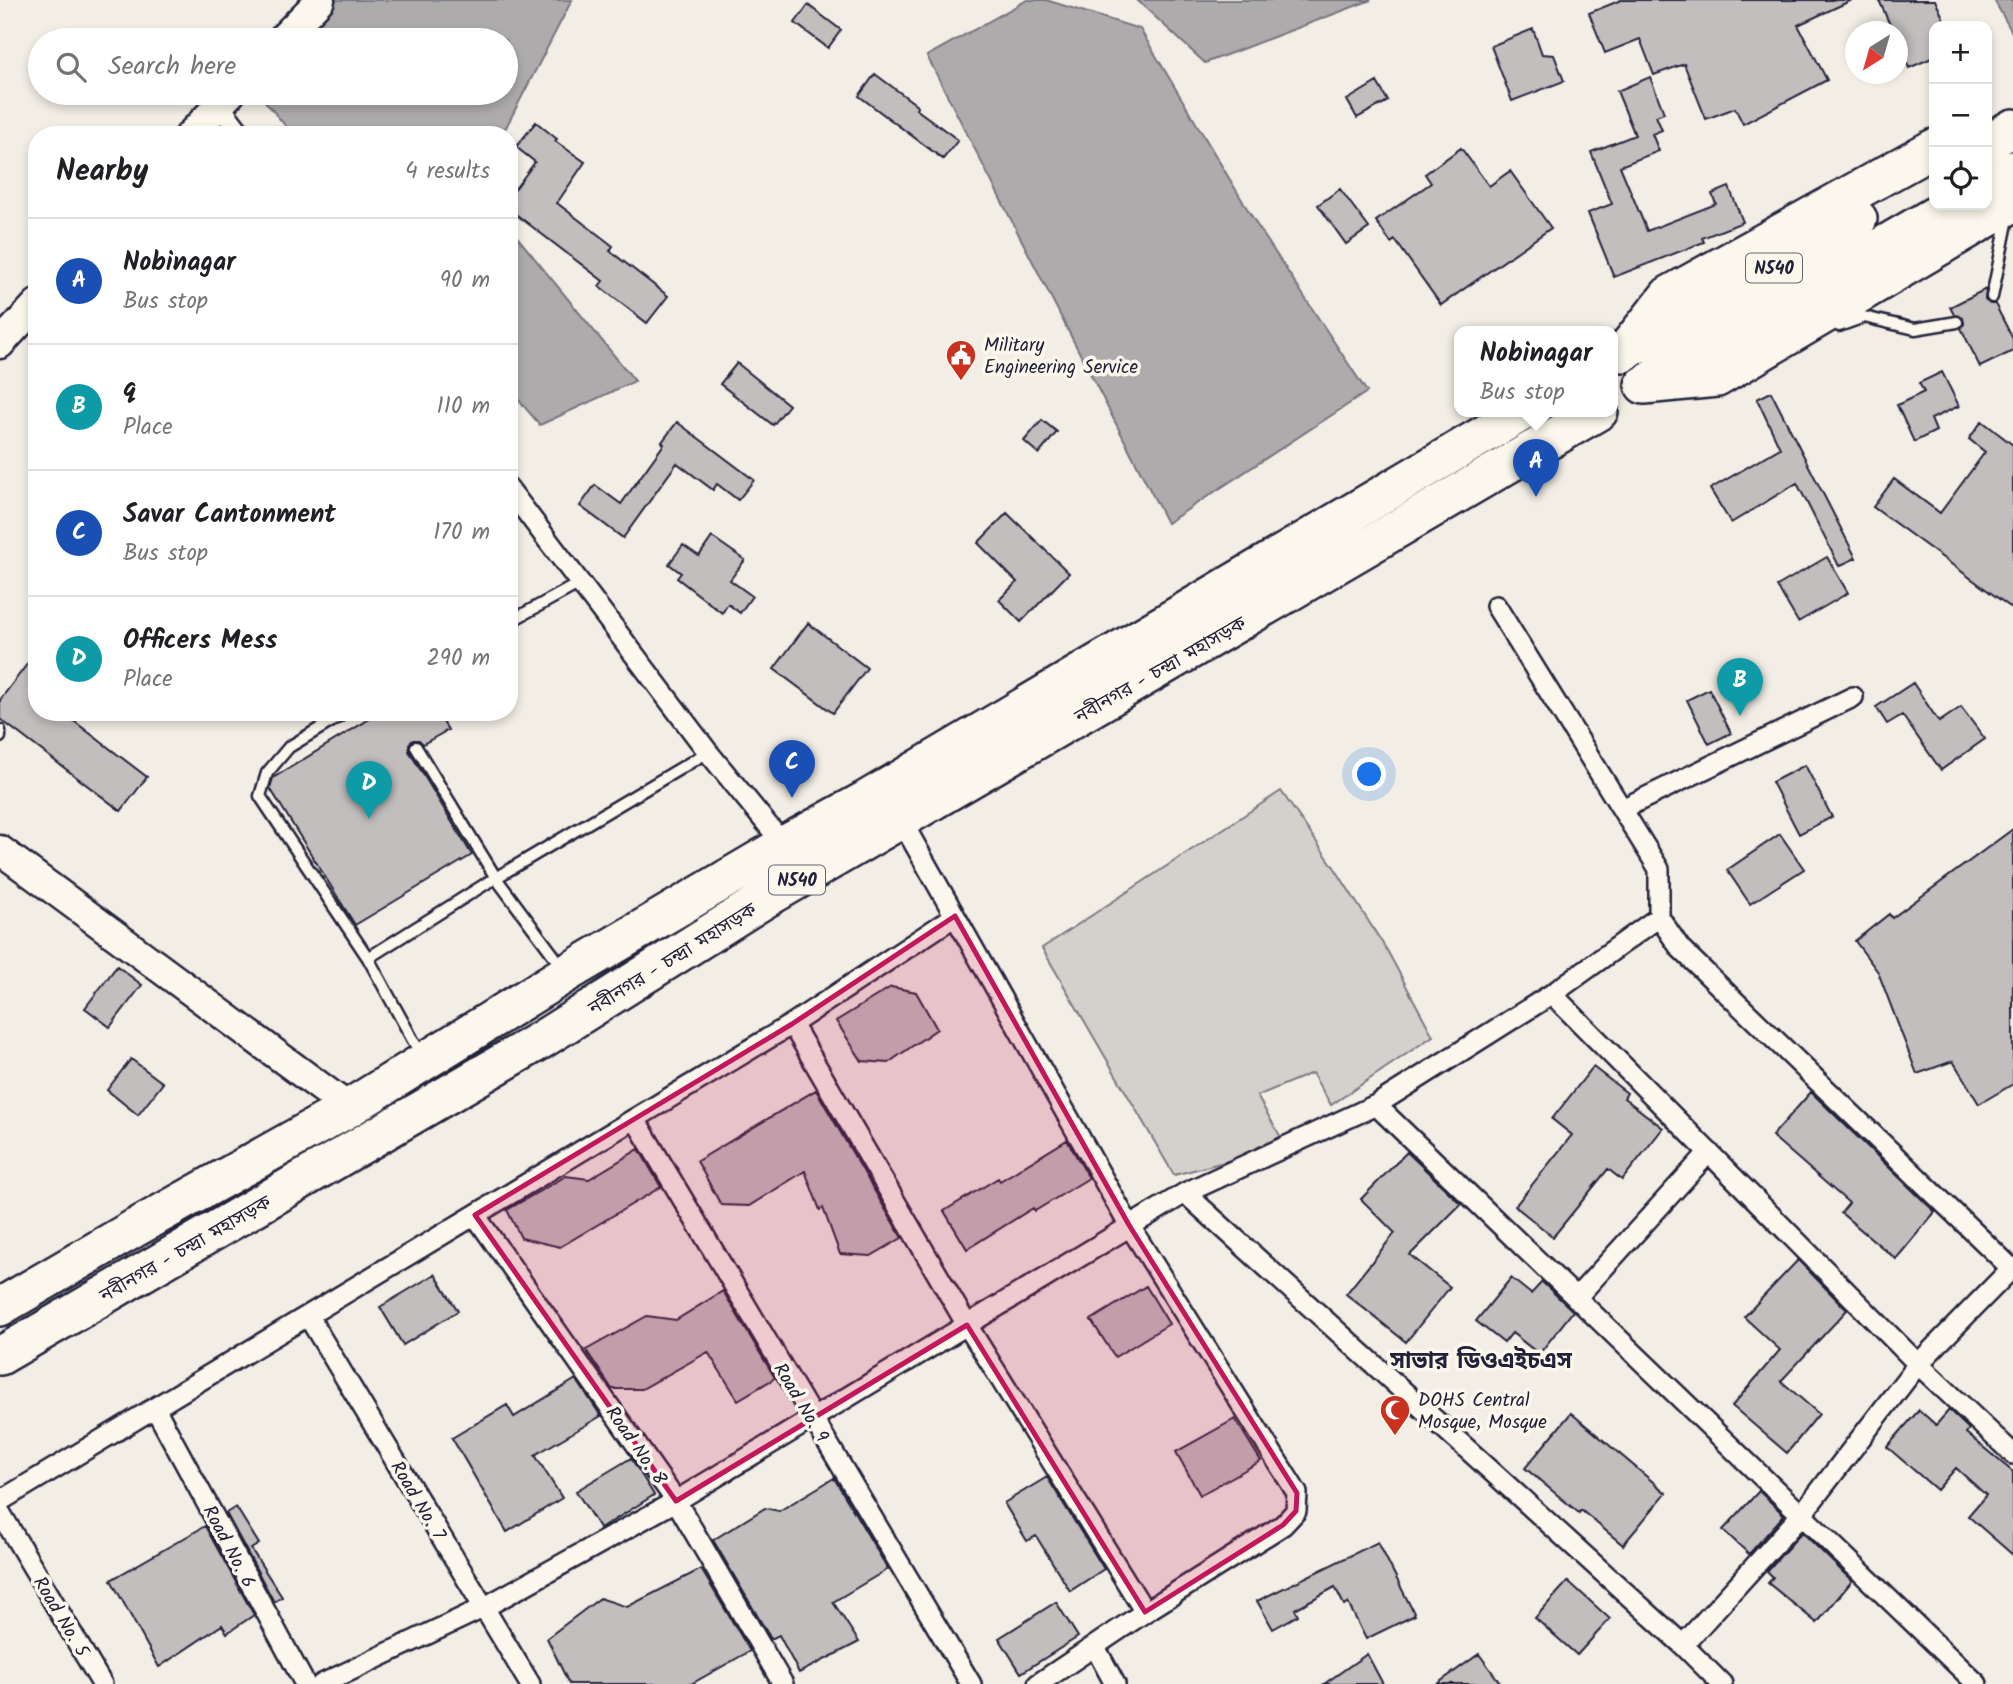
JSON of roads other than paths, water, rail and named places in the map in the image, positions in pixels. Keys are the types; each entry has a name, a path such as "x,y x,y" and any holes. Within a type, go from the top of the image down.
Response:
{"highway":[{"path":"1992,116 2013,105"},
{"path":"1992,141 2013,128"},
{"path":"1618,356 1669,295 1929,151"},
{"name":"N540","path":"1618,356 1929,177"},
{"path":"1644,384 1717,378 2006,190"},
{"name":"N540","path":"1618,400 1944,210"},
{"name":"নবীনগর - চন্দ্রা মহাসড়ক","path":"0,1307 349,1108 567,973 1514,417"},
{"name":"নবীনগর - চন্দ্রা মহাসড়ক","path":"0,1356 541,1040 760,902 1589,417"}],"street":[{"path":"293,28 320,0"},
{"path":"199,126 219,105"},
{"path":"228,105 238,126"},
{"path":"0,344 28,314"},
{"path":"518,501 708,752 784,845"},
{"path":"1496,606 1660,869 1659,918 1680,948 2012,1268 1918,1364 1802,1514 1683,1646"},
{"path":"1622,809 1853,697"},
{"path":"901,820 1129,1225 1297,1493 1296,1511 1283,1525 1145,1612 1038,1684"},
{"path":"0,850 349,1108"},
{"path":"0,1501 792,1024 955,916"},
{"path":"322,1684 485,1608 677,1501 1185,1192 1376,1105 1552,994 1659,918"},
{"path":"1552,994 1918,1364 2013,1454"},
{"path":"792,1024 967,1325 1145,1612"},
{"path":"1376,1105 1977,1684"},
{"name":"Road No. 9","path":"635,1119 971,1684"},
{"path":"1576,1298 1709,1152"},
{"path":"1185,1192 1722,1684"},
{"name":"Road No. 8","path":"475,1215 677,1501 783,1684"},
{"name":"Road No. 7","path":"308,1316 530,1684"},
{"name":"Road No. 6","path":"155,1408 305,1684"},
{"name":"Road No. 5","path":"0,1513 102,1684"},
{"path":"1095,1647 1115,1684"}],"lane":[{"path":"1992,297 2006,190"},
{"path":"1824,334 1864,317 1915,329 1957,322"},
{"path":"1644,384 1705,391"},
{"path":"518,617 580,583"},
{"path":"333,721 289,747 267,773 260,796 368,958 424,1060"},
{"path":"0,730 0,737"},
{"path":"416,747 496,878 567,973"},
{"path":"368,958 708,752"}],"place":[{"name":"Military Engineering Service","path":"961,382"},
{"name":"Nobinagar","path":"1536,497"},
{"name":"q","path":"1740,716"},
{"name":"Savar Cantonment","path":"792,798"},
{"name":"Officers Mess","path":"369,819"},
{"name":"DOHS Central Mosque, Mosque","path":"1395,1437"}],"district":[{"name":"সাভার ডিওএইচএস","path":"1481,1360"}]}
